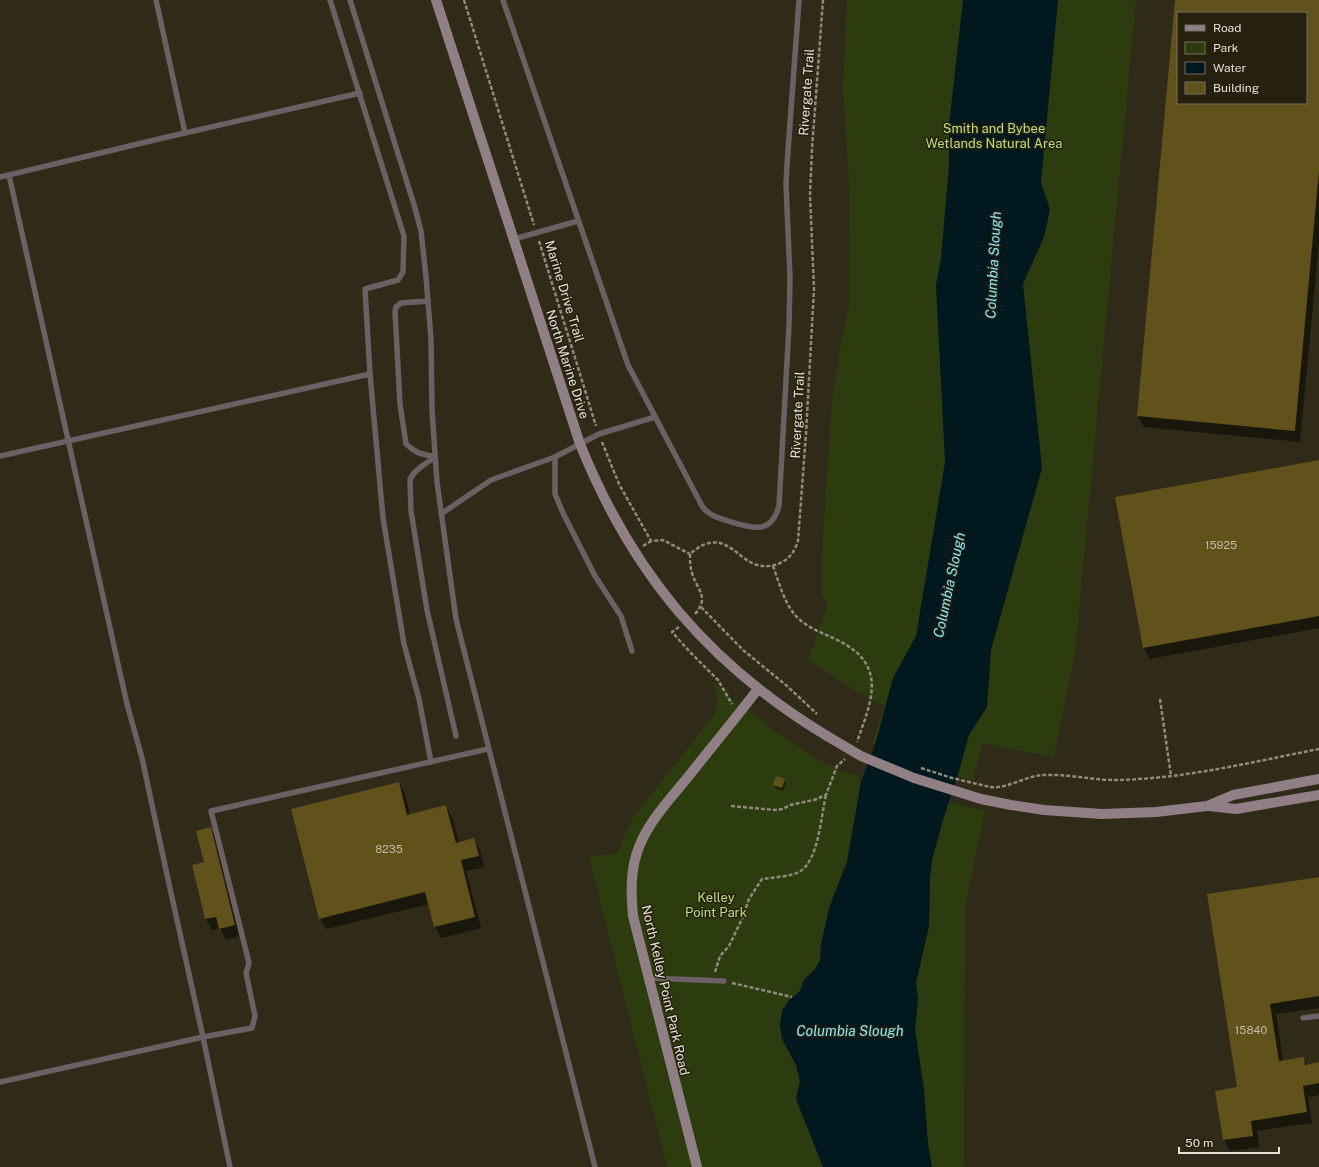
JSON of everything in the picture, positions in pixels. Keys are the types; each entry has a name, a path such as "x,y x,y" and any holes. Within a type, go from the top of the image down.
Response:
{"main road":[{"name":"North Marine Drive","path":"436,0 580,444 594,478 619,527 652,578 686,622 758,690 778,705 861,756 914,778 981,799 1044,810 1095,813 1156,812 1207,806"},
{"name":"North Kelley Point Park Road","path":"697,1167 633,916 632,879 638,849 652,822 758,690"},
{"path":"1207,806 1233,796 1319,779"},
{"path":"1207,806 1236,809 1319,794"}],"lane":[{"path":"156,0 185,133"},
{"path":"330,0 404,236 403,272 398,280 365,289 370,374 383,518 404,644 419,699 431,762"},
{"path":"350,0 421,231 431,339 432,416 435,457 441,514 456,619 595,1167"},
{"path":"503,0 628,365 702,506 708,513 754,528 763,527 772,520 777,513 779,506 789,330 790,278 786,184 799,0"},
{"path":"0,177 360,93"},
{"path":"9,175 127,704 142,758 204,1037 230,1167"},
{"path":"514,239 578,221"},
{"path":"428,301 400,303 396,307 395,312 400,404 406,444 419,453 435,457"},
{"path":"0,456 370,374"},
{"path":"441,514 491,480 554,457 599,434 655,416"},
{"path":"435,457 416,470 410,480 411,511 427,610 456,736"},
{"path":"554,457 555,494 595,576 621,616 632,651"},
{"path":"0,1082 204,1037 252,1028 255,1016 246,972 249,963 210,811 488,749"},
{"path":"648,978 724,981"},
{"path":"1303,1018 1319,1016"}],"path":[{"name":"Marine Drive Trail","path":"464,0 599,434 619,484 651,541 663,540 690,554"},
{"name":"Rivergate Trail","path":"773,566 783,562 793,553 798,541 806,434 814,289 810,195 823,0"},
{"path":"738,715 718,680 672,632 686,622 701,607 703,600 692,574 690,554 709,543 718,543 732,548 753,564 760,566 773,566 785,598 799,619 822,634 843,643 855,651 864,660 868,668 872,689 871,701 855,746"},
{"path":"701,607 743,650 787,686 822,718"},
{"path":"1160,700 1171,776"},
{"path":"853,737 859,741"},
{"path":"919,768 990,787 1003,787 1026,778 1046,775 1114,780 1171,776 1319,749"},
{"path":"712,981 720,956 729,946 742,919 749,899 762,879 799,873 807,864 818,839 822,808 837,766 849,755"},
{"path":"731,806 775,810 814,800 826,795"},
{"path":"724,981 792,997"}],"green space":[{"name":"Smith and Bybee Wetlands Natural Area","path":"847,0 1136,0 1075,654 1054,756 1030,753 983,743 973,780 943,772 872,743 885,706 854,690 808,660 828,603 822,595 822,552 832,400 841,343 849,306 850,200 843,89"},
{"name":"Kelley Point Park","path":"709,678 736,702 779,734 818,759 843,772 856,775 861,782 847,862 830,905 821,944 820,960 815,969 804,980 800,991 788,1001 782,1039 796,1065 800,1081 796,1099 823,1167 667,1167 589,857 618,853 624,836 634,816 711,719 716,709 718,698 715,688"},
{"path":"948,802 985,811 965,908 964,1167 932,1167 915,1029 918,1000 916,983 929,926 932,860"}],"water":[{"name":"Columbia Slough","path":"963,0 1058,0 1041,183 1050,209 1044,237 1023,284 1042,468 991,650 987,707 969,735 932,860 929,926 916,983 918,1000 915,1029 924,1090 928,1144 932,1167 823,1167 796,1099 800,1081 796,1065 782,1039 780,1025 782,1011 788,1001 800,991 804,980 815,969 820,960 821,944 830,905 847,862 861,782 876,742 893,678 916,636 945,462 936,285 941,258 949,166 949,125"}],"building":[{"path":"1175,0 1319,0 1319,171 1295,431 1137,416"},
{"path":"1319,460 1319,616 1143,648 1115,497"},
{"path":"776,776 785,779 782,788 773,785"},
{"path":"399,782 407,815 446,805 456,843 474,838 479,856 461,860 475,917 434,927 425,892 319,919 291,809"},
{"path":"211,827 235,925 219,929 216,917 205,919 192,865 204,862 196,831"},
{"path":"1319,877 1319,996 1270,1004 1279,1061 1304,1057 1305,1065 1319,1062 1319,1083 1303,1086 1307,1112 1251,1121 1253,1136 1223,1140 1215,1091 1237,1087 1207,894"}]}
